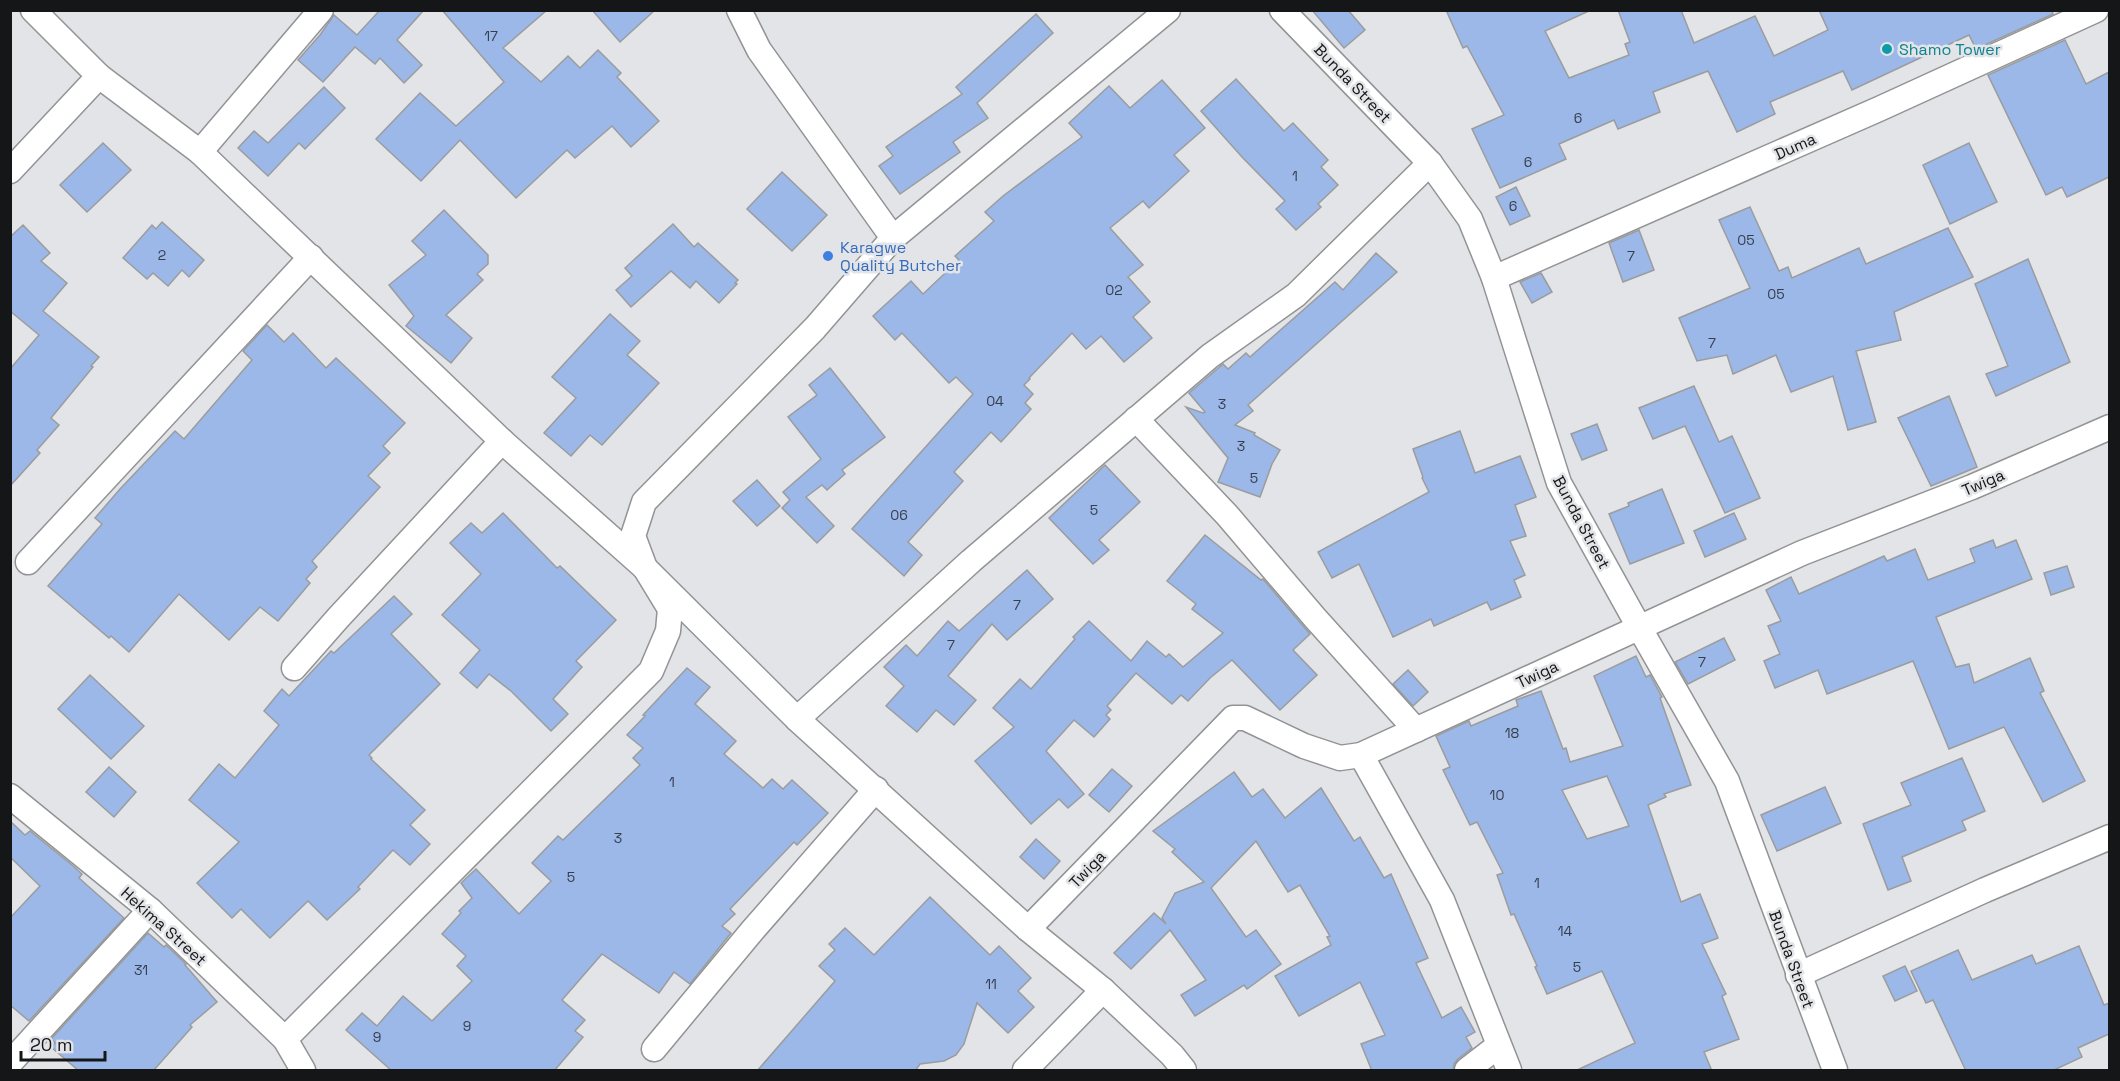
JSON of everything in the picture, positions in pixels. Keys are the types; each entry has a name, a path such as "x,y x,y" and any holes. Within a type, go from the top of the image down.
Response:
{"street":[{"path":"33,10 99,76 200,152 502,441 645,568 797,719 1028,929 1102,990 1172,1055 1184,1071"},
{"path":"200,152 321,10"},
{"path":"739,10 759,50 893,238"},
{"path":"285,1039 651,671 668,632 670,609 645,568 633,536 644,502 815,328 893,238 1168,10"},
{"name":"Bunda Street","path":"1282,10 1430,163 1470,219 1494,278 1559,483 1727,781 1835,1071"},
{"name":"Duma","path":"1494,278 1879,109 2096,10"},
{"path":"10,171 99,76"},
{"path":"797,719 971,561 1210,356 1296,296 1430,163"},
{"path":"28,562 311,257"},
{"path":"1136,419 1227,515 1315,618 1416,730"},
{"name":"Twiga","path":"1028,929 1233,718 1245,718 1304,746 1340,758 1361,755 1802,553 1972,487 2109,427"},
{"path":"294,668 502,441"},
{"path":"1361,755 1442,900 1509,1071"},
{"path":"654,1049 752,931 876,789"},
{"name":"Hekima Street","path":"10,796 150,910 285,1039 303,1071"},
{"path":"1798,975 1985,890 2109,837"},
{"path":"10,1063 150,910"},
{"path":"1025,1071 1102,990"},
{"path":"1467,1071 1498,1046"}],"building":[{"path":"380,10 424,10 397,40 422,65 404,83 380,58 375,64 355,47 323,82 298,60 334,15 357,35"},
{"path":"442,10 547,10 503,48 541,82 568,56 580,68 598,50 621,73 617,77 659,121 631,147 612,126 575,158 567,150 516,198 460,140 421,181 376,139 420,93 456,126 504,82"},
{"path":"592,10 655,10 620,42"},
{"path":"1312,10 1348,10 1365,30 1344,48"},
{"path":"1446,10 1591,10 1545,31 1569,78 1629,55 1625,44 1630,42 1618,10 1681,10 1694,43 1755,16 1774,56 1828,30 1819,10 2052,10 2053,14 1976,49 1969,35 1852,90 1843,71 1770,102 1775,114 1737,132 1708,71 1653,92 1660,112 1618,129 1614,120 1559,144 1566,159 1500,188 1472,129 1504,115 1467,46 1463,48"},
{"path":"1036,14 1053,33 977,103 988,118 953,142 960,152 900,194 879,166 893,156 886,147 962,94 956,87"},
{"path":"2065,40 2086,84 2109,72 2109,177 2067,197 2062,187 2046,195 1988,75"},
{"path":"1236,79 1284,131 1293,123 1328,160 1321,167 1338,185 1318,204 1321,207 1296,230 1276,209 1285,201 1201,111"},
{"path":"1162,80 1205,128 1174,155 1189,171 1149,208 1143,201 1110,228 1143,265 1128,277 1150,302 1133,317 1152,338 1124,362 1101,336 1086,349 1072,333 1024,385 1033,394 1025,403 1031,409 1001,442 991,432 954,472 963,481 908,542 922,555 904,576 852,529 973,394 956,377 949,383 902,333 895,340 873,316 911,281 923,294 959,260 955,256 994,221 985,212 1082,137 1069,123 1109,86 1130,108"},
{"path":"324,87 345,108 305,149 299,143 268,176 238,148 254,131 268,143"},
{"path":"103,143 131,170 87,212 60,185"},
{"path":"1969,143 1997,202 1950,224 1923,165"},
{"path":"782,172 827,215 792,251 747,209"},
{"path":"1516,187 1530,216 1510,225 1496,197"},
{"path":"1750,207 1779,271 1788,267 1792,278 1859,248 1866,264 1948,228 1973,277 1894,312 1901,340 1856,351 1876,422 1848,430 1833,376 1791,392 1776,355 1733,374 1727,355 1697,361 1679,318 1750,288 1719,220"},
{"path":"444,210 488,255 488,264 477,274 483,280 446,315 472,338 451,363 406,326 414,316 389,285 426,255 412,241"},
{"path":"162,222 204,260 189,277 182,270 168,286 153,273 147,279 123,258 152,225 156,229"},
{"path":"673,224 694,247 698,243 738,280 735,283 737,284 719,303 696,281 690,288 671,271 631,307 616,290 632,276 625,268"},
{"path":"23,225 50,253 41,261 67,283 43,311 99,357 51,418 59,425 37,450 40,453 10,486 10,369 39,335 10,311 10,237"},
{"path":"1639,230 1654,270 1623,282 1609,243"},
{"path":"1376,253 1397,272 1248,405 1253,411 1235,425 1255,433 1254,435 1280,450 1272,464 1260,497 1218,482 1228,458 1186,407 1205,412 1189,393 1223,364 1228,369 1246,353 1250,357 1335,282 1343,290"},
{"path":"2028,259 2070,362 1996,396 1986,374 2008,366 1975,284"},
{"path":"1541,273 1552,292 1532,303 1520,282"},
{"path":"610,314 640,341 627,355 659,383 602,445 590,435 571,456 544,433 576,398 552,377"},
{"path":"267,325 284,342 293,333 326,368 336,358 405,423 383,446 390,453 368,476 380,487 312,561 317,567 306,579 310,583 278,621 260,607 229,640 179,594 129,652 48,586 102,524 95,518 120,489 175,431 184,439 252,360 243,351"},
{"path":"830,368 885,437 842,470 845,474 827,490 822,485 806,497 834,526 817,543 782,508 790,500 783,492 821,459 788,417 817,395 809,385"},
{"path":"1694,386 1719,442 1732,436 1760,498 1725,513 1685,426 1653,439 1639,408"},
{"path":"1949,396 1977,467 1931,486 1898,418"},
{"path":"1597,424 1607,450 1582,460 1571,434"},
{"path":"1460,431 1475,473 1520,456 1536,497 1515,505 1526,536 1510,541 1525,575 1514,580 1521,597 1491,610 1487,602 1434,626 1431,619 1393,637 1359,564 1332,578 1318,552 1429,492 1413,449"},
{"path":"1105,465 1140,502 1099,540 1109,550 1093,564 1049,518"},
{"path":"757,480 780,506 757,526 733,501"},
{"path":"1662,489 1684,543 1630,564 1609,514 1629,506 1628,503"},
{"path":"503,513 557,568 560,566 616,620 576,661 582,667 553,699 568,714 551,731 511,691 489,674 477,688 460,673 480,650 442,615 481,574 450,543 471,523 482,533"},
{"path":"1734,513 1746,539 1705,557 1694,531"},
{"path":"1205,535 1261,580 1263,579 1310,634 1293,650 1317,675 1280,710 1232,660 1210,678 1188,701 1181,695 1172,704 1136,673 1107,706 1111,710 1106,715 1110,719 1094,737 1074,720 1046,751 1084,794 1068,808 1059,799 1031,824 975,761 1014,727 993,708 1020,679 1031,689 1089,621 1131,661 1147,641 1166,657 1169,654 1183,667 1223,633 1192,609 1196,604 1167,581"},
{"path":"1993,540 1996,548 2016,540 2032,579 1936,617 1956,667 1969,664 1974,683 2030,658 2044,691 2040,693 2085,781 2043,802 2004,727 1949,749 1913,661 1827,694 1818,670 1775,688 1764,661 1780,654 1768,626 1781,621 1766,590 1791,577 1799,594 1884,556 1887,561 1915,549 1928,580 1975,562 1970,549"},
{"path":"2067,566 2074,587 2051,595 2044,573"},
{"path":"1027,570 1053,599 1007,640 992,624 948,676 976,700 954,725 936,710 917,732 886,706 904,686 884,667 906,645 917,656 948,621 959,631"},
{"path":"394,596 412,614 391,634 440,684 369,755 425,810 410,825 430,844 410,865 393,850 358,887 360,889 327,920 308,901 270,938 241,909 232,918 197,883 239,842 189,800 219,764 235,778 279,725 264,711 282,689 289,696 331,651 334,653"},
{"path":"1724,638 1735,660 1688,684 1675,662"},
{"path":"1636,656 1646,677 1650,675 1662,697 1660,698 1691,785 1664,794 1666,797 1648,805 1681,902 1700,894 1718,938 1702,944 1726,994 1722,996 1739,1039 1704,1052 1712,1071 1575,1071 1635,1043 1602,971 1547,994 1514,914 1511,915 1497,875 1503,873 1477,822 1470,825 1443,770 1450,767 1436,736 1469,721 1471,726 1518,706 1516,700 1541,691 1570,762 1623,746 1594,676","holes":["1607,776 1629,826 1587,839 1562,790"]},
{"path":"687,668 710,687 695,704 736,741 724,754 763,788 772,779 783,789 792,780 828,813 797,845 794,842 730,909 735,914 722,926 731,933 690,984 674,972 659,993 602,954 562,1000 585,1020 575,1031 583,1037 554,1071 392,1071 346,1030 362,1013 377,1026 403,996 432,1021 472,981 457,966 466,956 442,934 472,898 461,883 476,869 519,914 551,881 532,863 558,836 563,840 640,765 633,758 643,748 627,735"},
{"path":"1408,670 1428,692 1413,706 1393,684"},
{"path":"90,675 144,726 111,759 58,709"},
{"path":"1962,758 1985,811 1962,821 1966,830 1902,857 1911,881 1888,890 1863,824 1911,805 1901,783"},
{"path":"109,767 136,792 114,817 86,792"},
{"path":"1112,769 1132,786 1109,812 1089,795"},
{"path":"1234,772 1252,797 1263,789 1285,818 1321,788 1354,841 1360,837 1384,878 1391,874 1428,958 1416,963 1442,1018 1461,1007 1475,1032 1466,1037 1472,1048 1458,1059 1453,1071 1372,1071 1361,1044 1385,1035 1360,982 1299,1016 1275,976 1331,945 1327,937 1330,936 1300,885 1288,892 1256,841 1211,888 1246,937 1256,930 1281,964 1247,989 1244,985 1195,1016 1181,995 1206,980 1170,930 1131,969 1114,953 1154,913 1166,924 1162,918 1175,893 1204,882 1172,852 1175,849 1153,831"},
{"path":"1825,787 1841,823 1777,851 1761,815"},
{"path":"10,821 25,835 30,831 72,865 82,874 79,878 124,918 29,1021 10,1005 10,918 40,886 10,857"},
{"path":"1036,839 1060,861 1044,879 1020,857"},
{"path":"930,897 990,955 999,946 1031,978 1018,991 1034,1007 1008,1033 977,1003 964,1044 956,1055 944,1061 920,1064 915,1071 757,1071 835,981 819,966 835,950 829,944 845,928 874,955"},
{"path":"148,933 164,947 166,945 186,964 217,1002 190,1025 192,1027 153,1071 79,1071 51,1047 55,1043 51,1039"},
{"path":"2079,946 2104,1005 2109,1003 2109,1034 2078,1048 2082,1057 2052,1071 1966,1071 1933,1000 1926,1003 1911,971 1958,950 1972,980 2032,955 2036,964"},
{"path":"1905,966 1917,991 1895,1001 1883,976"}],"place":[{"name":"Shamo Tower","path":"1887,49"},
{"name":"Karagwe Quality Butcher","path":"828,256"}]}
